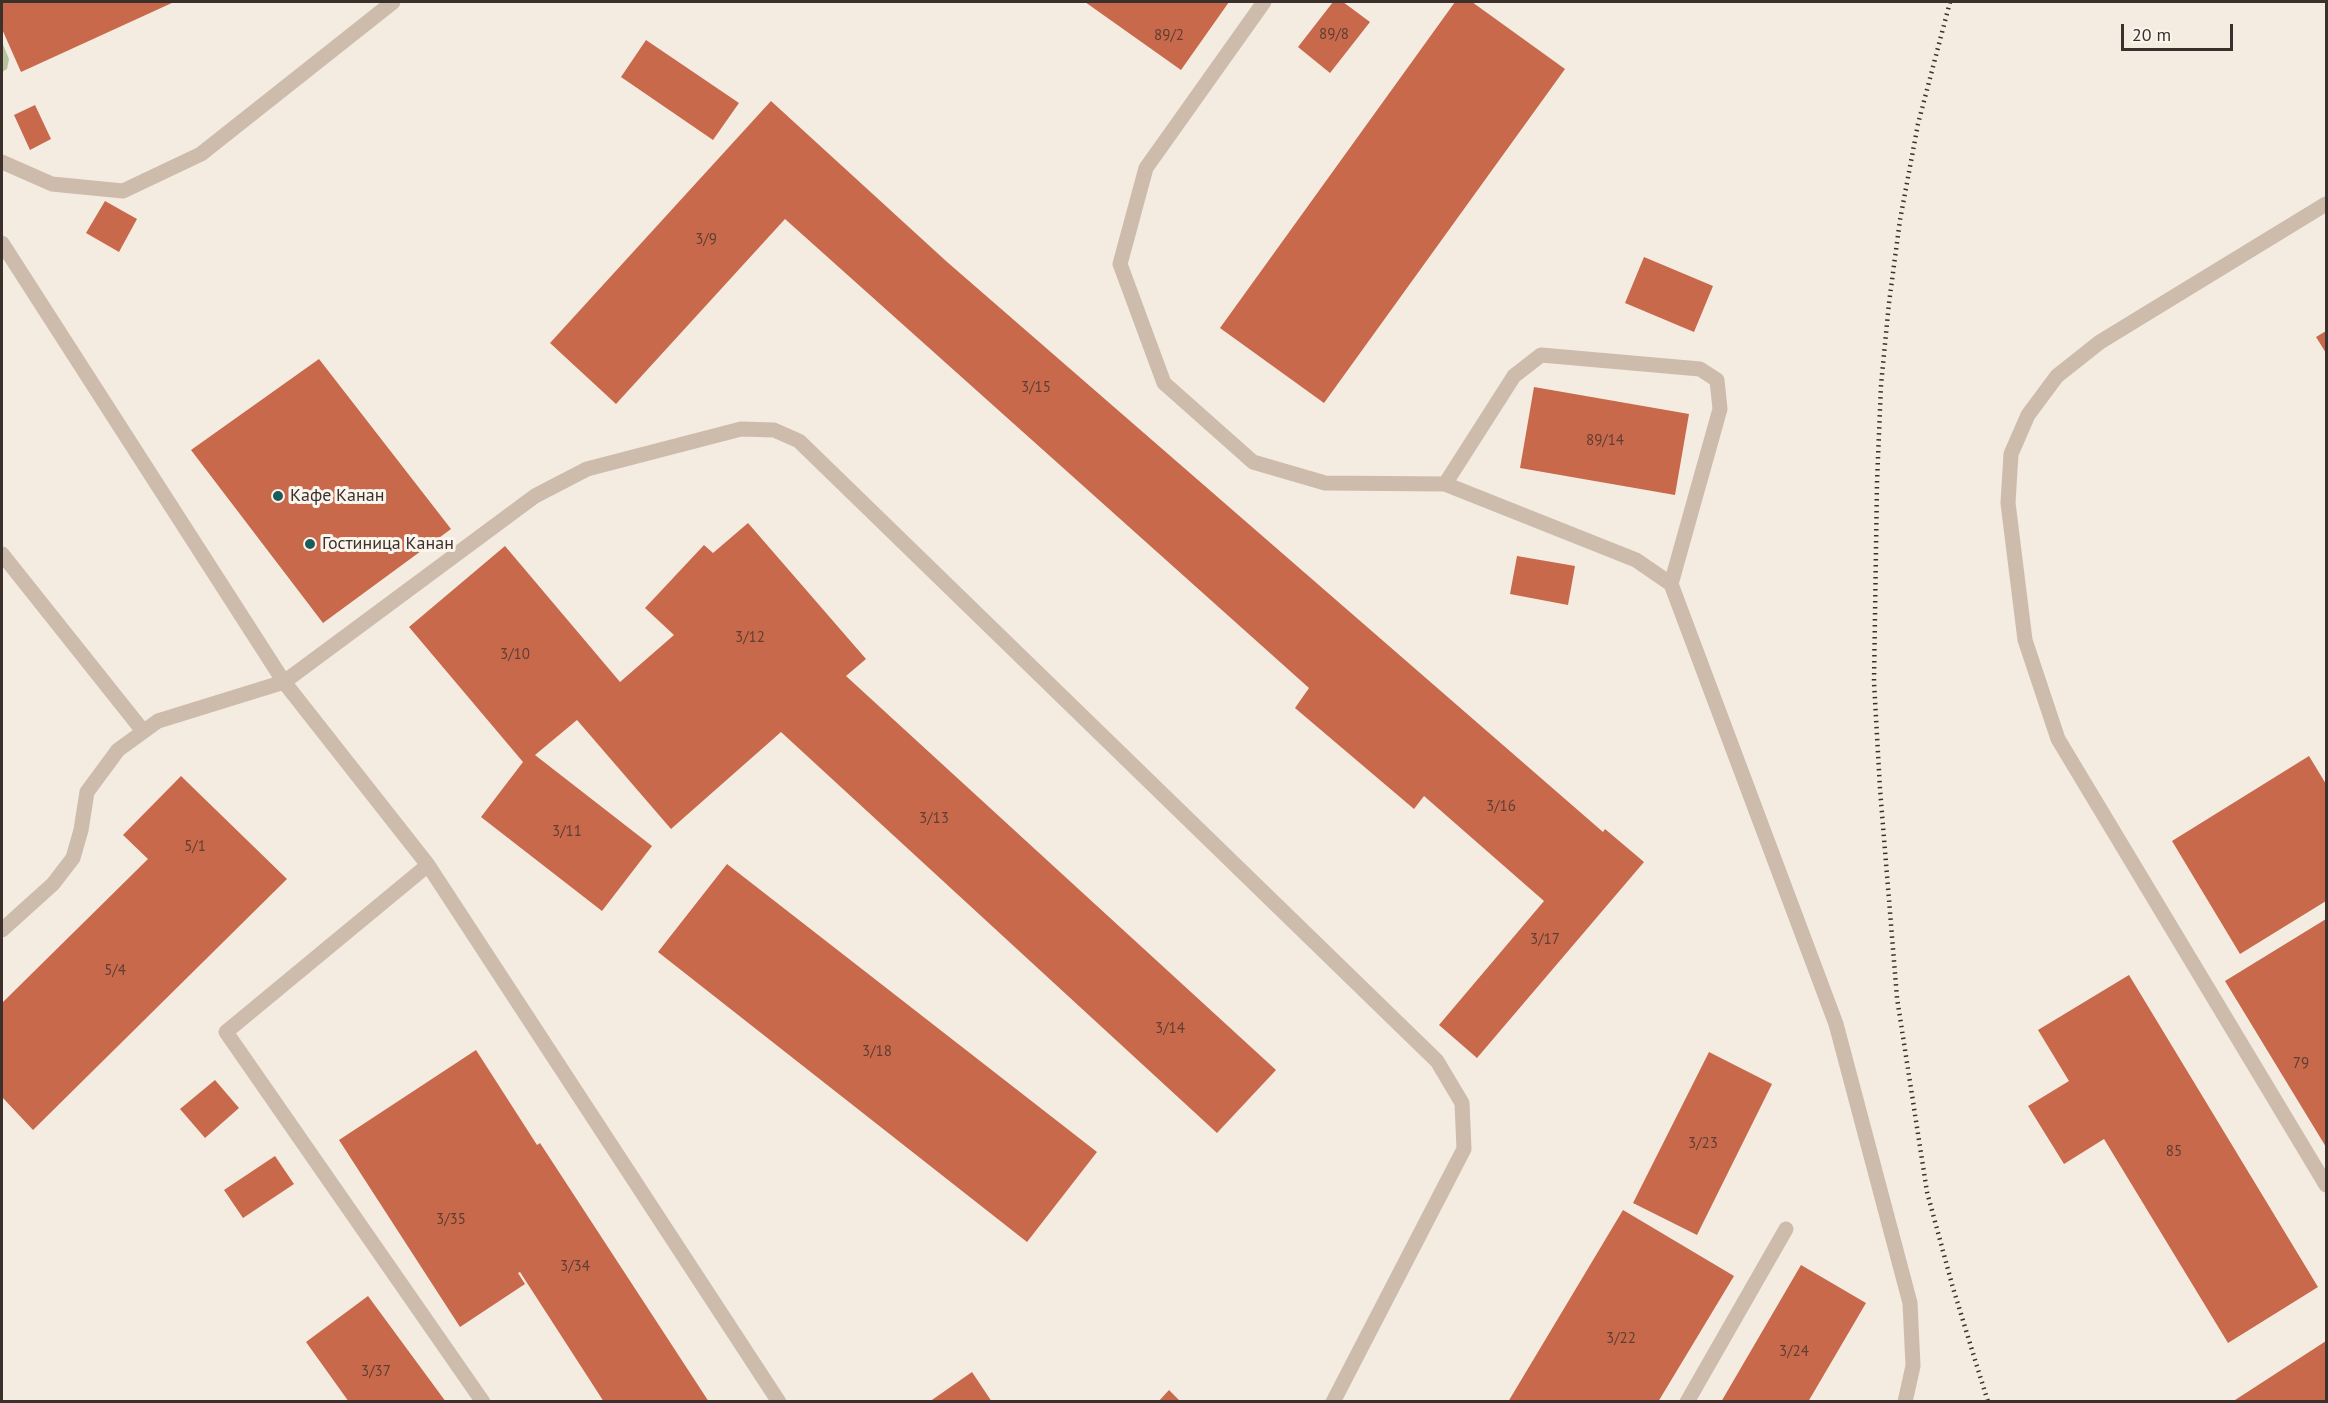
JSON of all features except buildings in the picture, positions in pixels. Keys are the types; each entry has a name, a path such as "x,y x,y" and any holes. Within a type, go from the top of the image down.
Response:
{"lane":[{"path":"2,162 52,184 123,191 201,154 393,2"},
{"path":"1264,2 1146,168 1120,264 1164,383 1253,462 1325,483 1445,484 1636,560 1671,584 1836,1024 1910,1303 1913,1366 1905,1401"},
{"path":"2326,204 2100,342 2057,376 2028,415 2011,454 2008,503 2025,640 2058,739 2326,1185"},
{"path":"2,243 284,682 428,865 779,1401"},
{"path":"1445,484 1514,376 1541,355 1700,369 1718,380 1720,409 1671,584"},
{"path":"2,930 53,884 73,858 81,830 87,792 118,750 158,721 284,682 535,495 587,470 741,429 774,430 799,441 1437,1061 1462,1103 1464,1149 1333,1401"},
{"path":"2,554 143,731"},
{"path":"428,865 226,1032 483,1401"},
{"path":"1687,1401 1786,1229"}],"green space":[{"path":"2,42 9,59 7,69 2,72"}],"railway":[{"path":"1950,2 1918,124 1900,220 1889,303 1881,385 1877,482 1874,682 1897,998 1927,1192 1953,1288 1988,1402"}],"place":[{"name":"Кафе Канан","path":"278,496"},
{"name":"Гостиница Канан","path":"310,544"}]}
